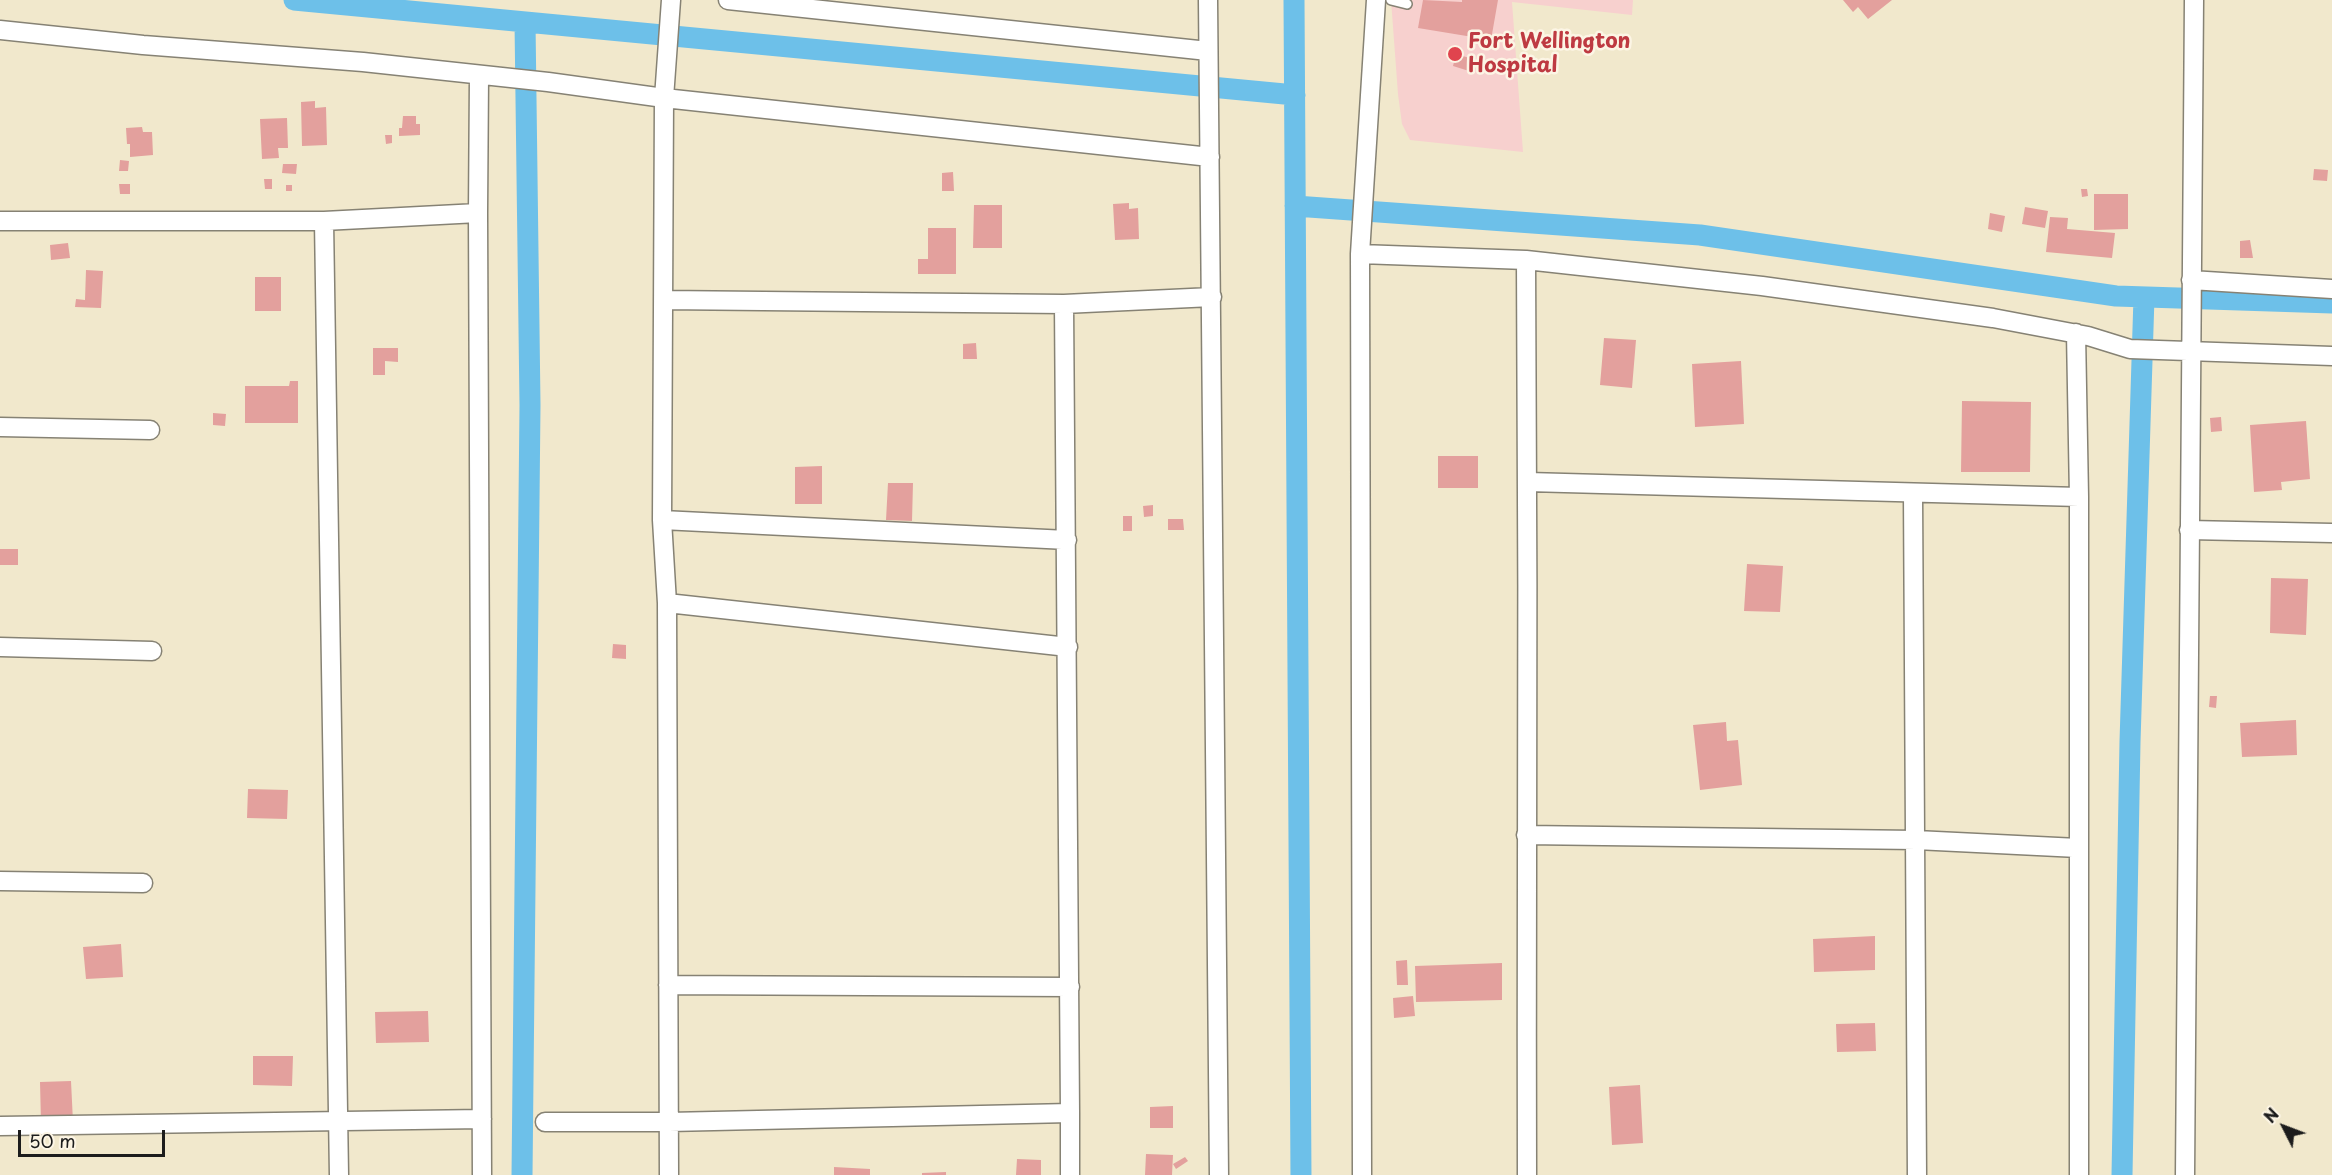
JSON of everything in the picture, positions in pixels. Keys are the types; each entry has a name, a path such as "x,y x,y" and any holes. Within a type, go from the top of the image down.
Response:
{"street":[{"path":"728,0 1208,51"},
{"path":"1208,0 1219,1175"},
{"path":"1362,1175 1360,254 1364,220 1376,0"},
{"path":"2185,1175 2194,0"},
{"path":"669,1175 667,603 662,520 664,98 671,8"},
{"path":"0,30 144,45 363,62 548,82 664,98 1210,157"},
{"path":"479,76 482,1175"},
{"path":"0,221 324,221 478,213"},
{"path":"324,221 339,1175"},
{"path":"1360,254 1526,260 1762,286 1993,318 2076,333 2130,349 2332,356"},
{"path":"1526,260 1527,1175"},
{"path":"2191,280 2332,289"},
{"path":"663,300 1064,304 1212,297"},
{"path":"1064,304 1070,1175"},
{"path":"2076,333 2079,497 2079,1175"},
{"path":"0,427 150,430"},
{"path":"1528,482 2079,497"},
{"path":"1913,494 1917,1175"},
{"path":"662,520 1067,540"},
{"path":"2189,530 2332,533"},
{"path":"667,603 1068,647"},
{"path":"0,647 152,651"},
{"path":"1526,835 1916,840 2078,848"},
{"path":"0,881 143,883"},
{"path":"668,985 1070,987"},
{"path":"545,1122 669,1122 1070,1113"},
{"path":"0,1126 482,1119"}],"lane":[{"path":"1391,0 1407,4"}],"shaded area":[{"name":"Fort Wellington Hospital","path":"1391,0 1633,0 1632,15 1512,2 1523,152 1410,140 1402,124"}],"building":[{"path":"1423,0 1462,2 1462,0 1498,0 1491,40 1418,28"},
{"path":"1843,0 1892,0 1868,19 1858,7 1853,12"},
{"path":"1456,54 1473,59 1469,71 1453,66"},
{"path":"315,101 315,108 326,107 327,145 302,146 301,102"},
{"path":"403,116 416,116 416,124 420,124 420,135 399,136"},
{"path":"287,118 288,148 278,148 279,158 262,159 260,119"},
{"path":"142,127 143,132 152,132 153,155 130,157 126,128"},
{"path":"385,135 392,135 392,143 386,144"},
{"path":"120,160 129,161 128,171 119,171"},
{"path":"283,164 297,164 296,174 282,173"},
{"path":"2314,169 2328,170 2327,181 2313,180"},
{"path":"953,172 954,191 942,191 942,173"},
{"path":"264,179 272,179 272,189 265,189"},
{"path":"119,184 130,184 130,194 120,194"},
{"path":"286,185 292,185 292,191 286,191"},
{"path":"2081,189 2087,189 2088,196 2082,197"},
{"path":"2094,194 2128,194 2128,229 2094,230"},
{"path":"1129,203 1129,209 1138,208 1139,239 1115,240 1113,204"},
{"path":"974,205 1002,205 1002,248 973,248"},
{"path":"2025,207 2048,211 2045,228 2022,224"},
{"path":"1990,213 2005,216 2002,232 1988,229"},
{"path":"2050,217 2068,218 2067,229 2115,233 2112,258 2046,252"},
{"path":"928,228 956,228 956,274 918,274 918,259 928,259"},
{"path":"2250,240 2253,258 2240,258 2240,241"},
{"path":"68,243 70,258 51,260 50,245"},
{"path":"86,270 103,271 101,308 75,307 76,299 85,300"},
{"path":"255,277 281,277 281,311 255,311"},
{"path":"1604,338 1636,340 1632,388 1600,385"},
{"path":"976,343 977,359 963,359 963,344"},
{"path":"373,348 398,348 398,362 385,361 385,375 373,375"},
{"path":"1741,361 1744,424 1695,427 1692,364"},
{"path":"290,381 298,381 298,423 245,423 245,386 289,386"},
{"path":"1962,401 2031,402 2030,472 1961,472"},
{"path":"213,413 226,414 225,426 213,425"},
{"path":"2221,417 2222,431 2211,432 2210,418"},
{"path":"2306,421 2310,479 2281,482 2282,490 2254,492 2250,425"},
{"path":"1438,456 1478,456 1478,488 1438,488"},
{"path":"822,466 822,504 795,504 795,467"},
{"path":"888,483 913,483 912,521 886,520"},
{"path":"1153,505 1153,516 1144,517 1143,506"},
{"path":"1123,516 1132,516 1132,531 1123,531"},
{"path":"1168,519 1183,519 1184,530 1168,530"},
{"path":"0,549 18,549 18,565 0,565"},
{"path":"1747,564 1783,566 1780,612 1744,611"},
{"path":"2271,578 2308,579 2306,635 2270,633"},
{"path":"613,644 626,645 626,659 612,658"},
{"path":"2210,696 2217,696 2216,708 2209,707"},
{"path":"2296,720 2297,755 2242,757 2240,723"},
{"path":"1726,722 1727,741 1738,740 1742,785 1700,790 1693,725"},
{"path":"248,789 288,790 287,819 247,818"},
{"path":"1875,936 1875,970 1814,972 1813,939"},
{"path":"121,944 123,977 86,979 83,947"},
{"path":"1407,960 1408,985 1397,985 1396,961"},
{"path":"1502,963 1502,1000 1416,1002 1415,966"},
{"path":"1413,996 1415,1016 1394,1018 1393,998"},
{"path":"428,1011 429,1042 376,1043 375,1012"},
{"path":"1875,1023 1876,1051 1837,1052 1836,1024"},
{"path":"253,1056 293,1056 292,1086 253,1085"},
{"path":"71,1081 73,1122 41,1123 40,1082"},
{"path":"1640,1085 1643,1143 1612,1145 1609,1087"},
{"path":"1173,1106 1173,1128 1150,1128 1150,1107"},
{"path":"1146,1154 1173,1155 1172,1175 1145,1175"},
{"path":"1185,1157 1188,1161 1176,1169 1173,1164"},
{"path":"1017,1159 1041,1160 1041,1175 1016,1175"},
{"path":"834,1167 870,1169 870,1175 834,1175"},
{"path":"946,1172 946,1175 922,1175 922,1173"}],"waterway":[{"path":"294,0 1295,95"},
{"path":"1294,0 1301,1175"},
{"path":"522,1175 530,405 525,22"},
{"path":"1295,206 1700,235 2116,296 2332,303"},
{"path":"2122,1175 2130,742 2144,297"}],"place":[{"name":"Fort Wellington Hospital","path":"1455,54"}]}
